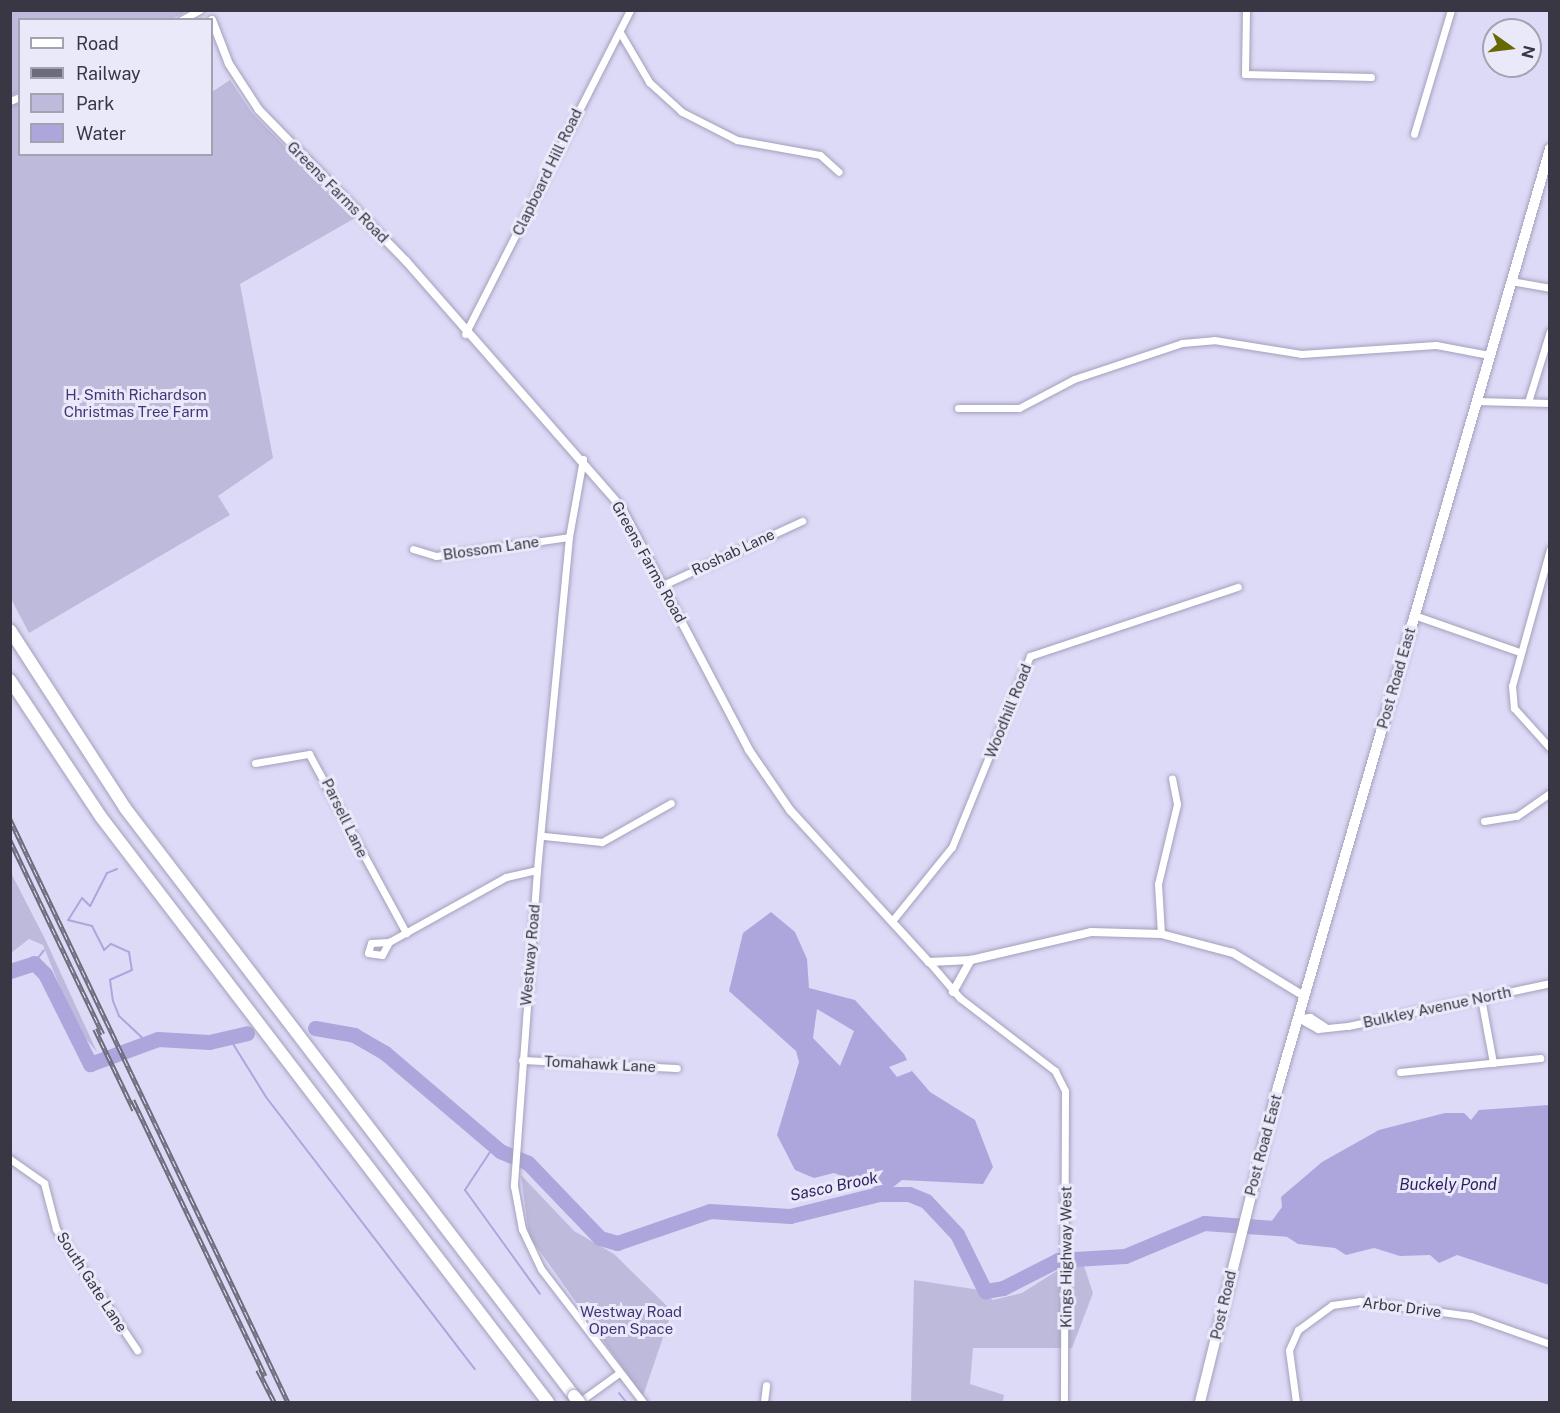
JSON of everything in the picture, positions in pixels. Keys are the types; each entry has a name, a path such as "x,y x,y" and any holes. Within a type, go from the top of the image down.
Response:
{"highway":[{"path":"10,630 125,808 578,1400"},
{"path":"10,680 101,817 548,1402"}],"main road":[{"name":"Post Road East","path":"1246,1208 1304,996 1550,149"},
{"name":"Post Road","path":"1200,1402 1246,1208"}],"street":[{"path":"185,18 200,10"},
{"name":"Clapboard Hill Road","path":"465,335 621,34 630,10"},
{"path":"1246,10 1245,74 1371,77"},
{"path":"1414,134 1451,10"},
{"name":"Greens Farms Road","path":"213,25 229,64 259,110 406,261 465,335 583,459 621,507 665,584 749,750 790,810 892,921 953,992 1055,1071 1069,1112"},
{"path":"621,34 649,82 682,112 737,140 820,155 839,172"},
{"path":"1511,281 1550,288"},
{"path":"1528,402 1550,331"},
{"path":"958,408 1019,408 1074,379 1182,343 1214,340 1301,354 1436,345 1489,356"},
{"path":"1476,401 1550,402"},
{"name":"Westway Road","path":"583,459 569,537 544,836 537,870 513,1164 517,1211 528,1246 619,1373 644,1402"},
{"name":"Roshab Lane","path":"665,584 802,520"},
{"name":"Blossom Lane","path":"413,549 436,556 569,537"},
{"path":"1550,549 1517,651 1515,708 1550,748"},
{"name":"Woodhill Road","path":"892,921 952,848 1030,656 1238,587"},
{"path":"1414,615 1517,651"},
{"name":"Parsell Lane","path":"255,764 309,754 406,933"},
{"path":"1161,934 1158,884 1178,804 1172,778"},
{"path":"1484,821 1517,816 1550,793"},
{"path":"544,836 602,842 671,803"},
{"path":"389,942 506,877 537,870"},
{"path":"928,962 970,960 1084,933 1161,934 1233,953 1304,996"},
{"path":"953,992 970,960"},
{"name":"Bulkley Avenue North","path":"1298,1018 1310,1017 1324,1026 1372,1022 1550,982"},
{"path":"1480,998 1493,1063"},
{"path":"1400,1072 1540,1058"},
{"name":"Tomahawk Lane","path":"522,1060 677,1068"},
{"name":"Kings Highway West","path":"1064,1402 1069,1112"},
{"name":"South Gate Lane","path":"10,1159 44,1183 56,1229 137,1350"},
{"name":"Arbor Drive","path":"1296,1402 1289,1350 1298,1330 1332,1305 1360,1301 1471,1316 1550,1344"},
{"path":"578,1400 619,1373"},
{"path":"764,1402 766,1385"}],"green space":[{"path":"11,10 187,10 174,18 18,18 18,92 11,96"},
{"name":"H. Smith Richardson Christmas Tree Farm","path":"230,80 252,113 355,218 240,284 273,458 218,496 230,515 29,633 10,597 11,106 18,102 18,156 213,156 213,91"},
{"path":"10,871 45,939 97,1052 76,1027 43,945 29,939 11,953"},
{"name":"Westway Road Open Space","path":"521,1175 574,1231 614,1254 672,1311 643,1396 529,1236"},
{"path":"1083,1263 1093,1293 1072,1348 973,1348 970,1384 1004,1395 1003,1402 911,1402 914,1280 980,1290 993,1300 1022,1293 1063,1267"}],"water":[{"path":"771,912 795,932 807,959 809,988 855,1000 904,1054 907,1060 889,1067 897,1077 912,1071 930,1092 975,1120 993,1167 983,1184 902,1180 892,1188 877,1189 834,1173 814,1178 795,1170 777,1135 799,1062 796,1051 729,991 743,933","holes":["817,1009 854,1031 840,1066 813,1038"]},
{"name":"Buckely Pond","path":"1549,1105 1549,1285 1457,1255 1439,1263 1430,1255 1400,1256 1374,1248 1346,1255 1335,1248 1298,1244 1269,1225 1282,1207 1281,1197 1322,1162 1379,1130 1445,1113 1464,1113 1471,1120 1479,1110"}],"waterway":[{"path":"117,869 107,873 90,906 82,898 68,920 92,926 104,950 111,944 129,952 132,970 110,980 113,1001 119,1016 147,1042"},
{"path":"34,963 44,950"},
{"name":"Sasco Brook","path":"10,971 34,963 45,974 90,1064 158,1039 209,1042 247,1033"},
{"name":"Sasco Brook","path":"315,1028 354,1035 385,1053 500,1151 528,1163 600,1238 617,1243 710,1211 790,1216 879,1194 909,1194 926,1201 957,1234 985,1291 1003,1288 1058,1260 1125,1256 1204,1223 1290,1229"},
{"path":"230,1039 266,1097 475,1369"},
{"path":"494,1146 465,1190 540,1294"},
{"path":"619,1393 626,1402"}],"railway":[{"path":"10,819 288,1402"},
{"path":"10,840 103,1034"},
{"path":"95,1029 134,1110"},
{"path":"133,1100 265,1376"},
{"path":"258,1370 274,1402"}]}
